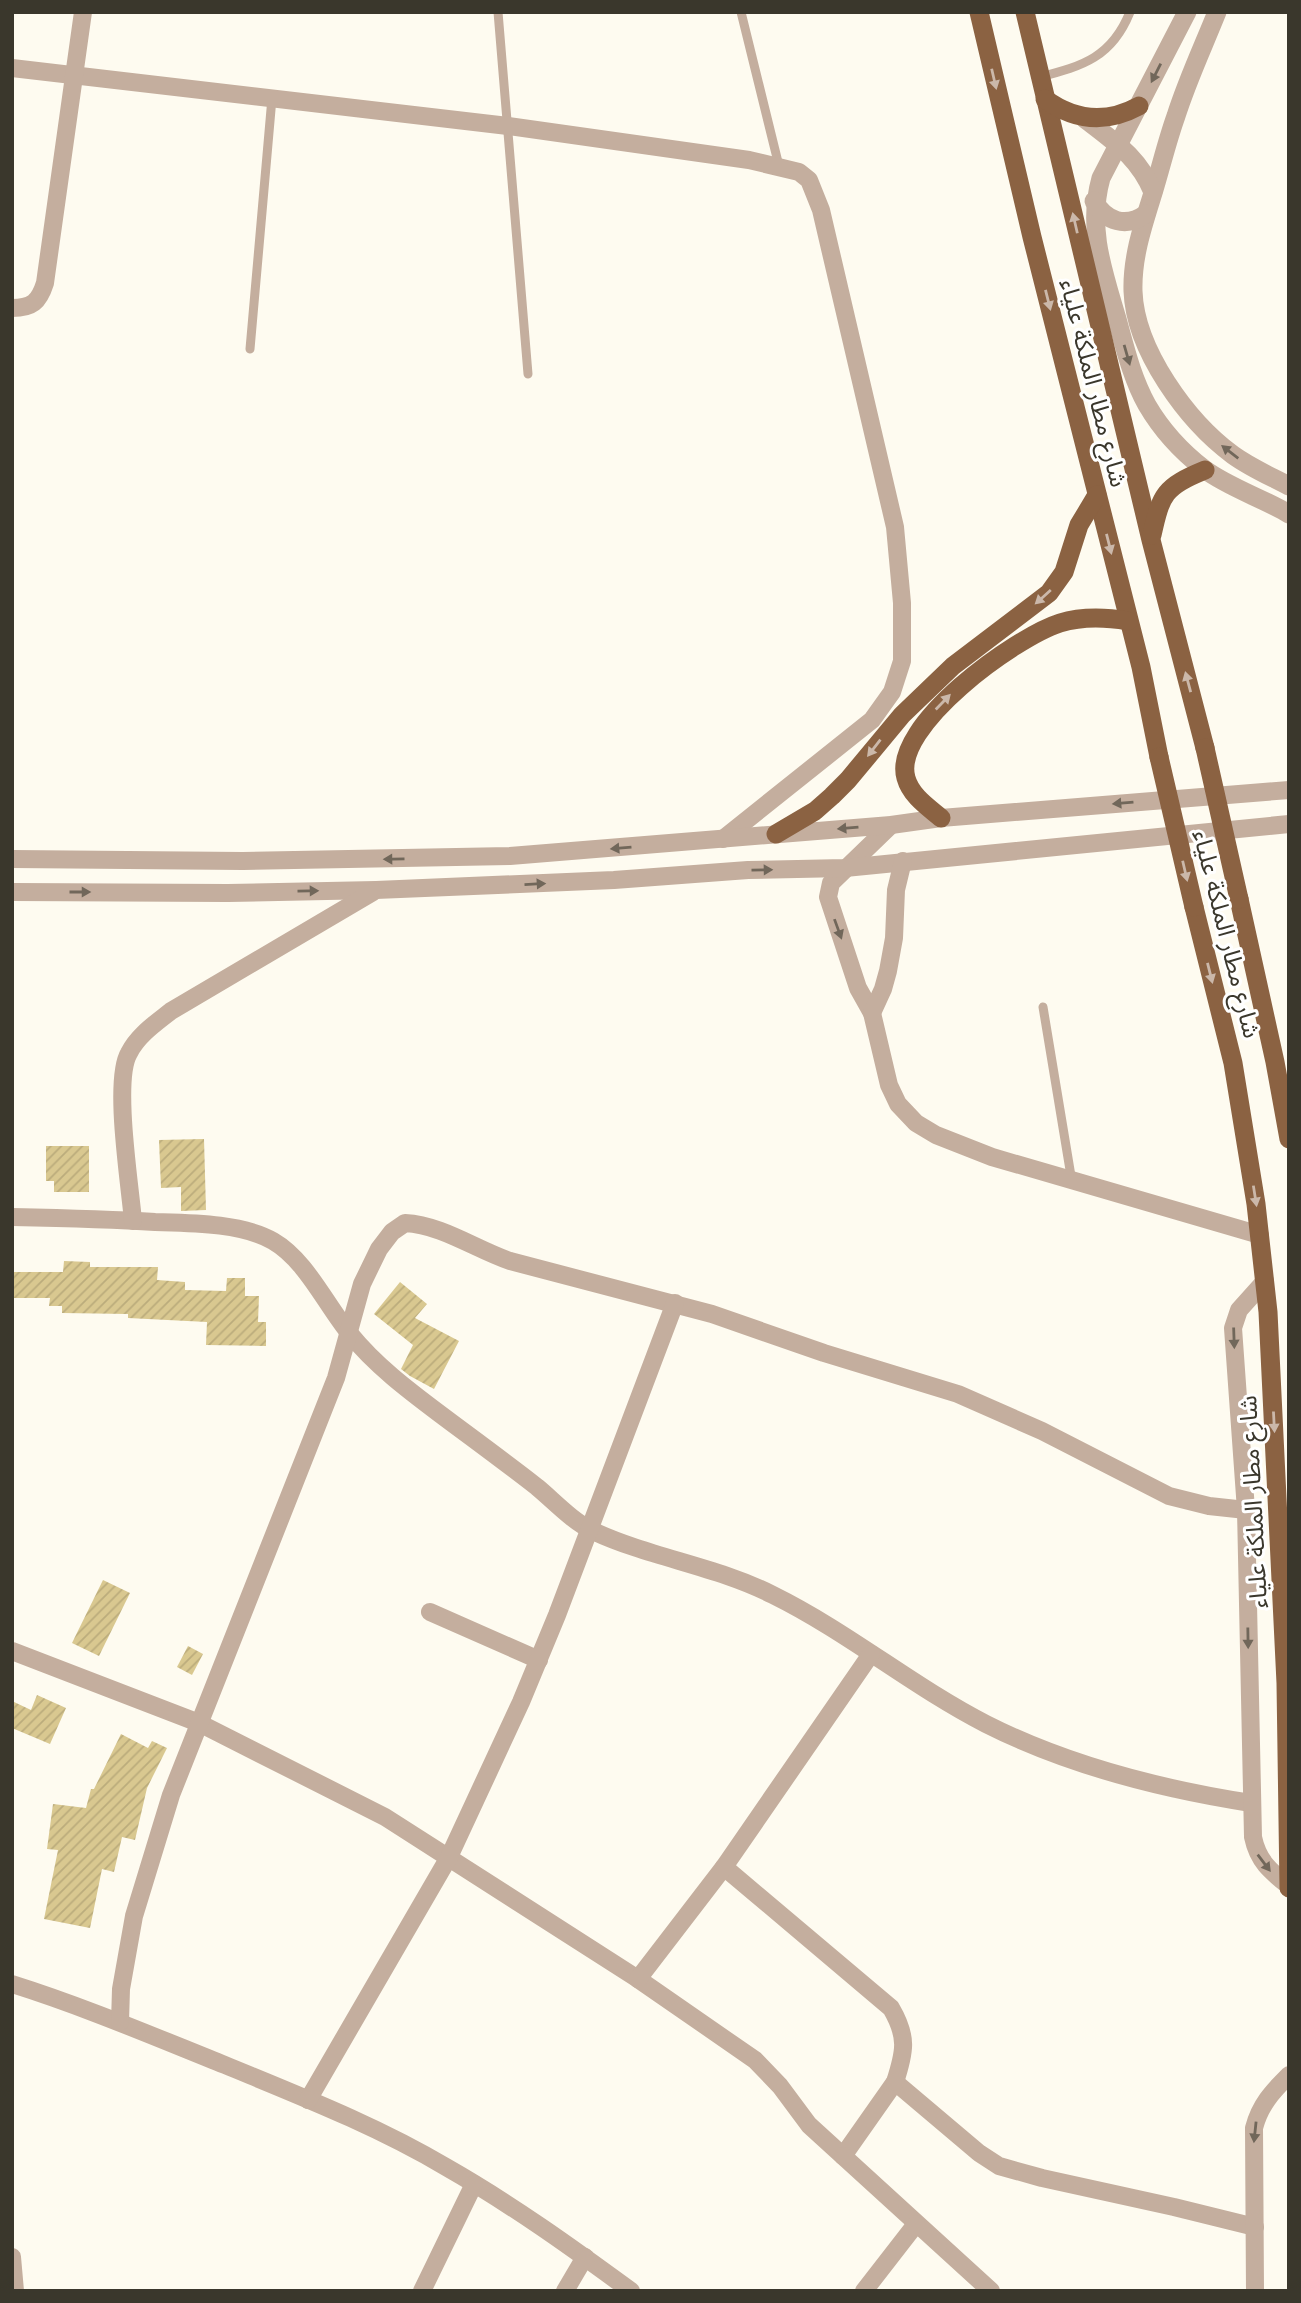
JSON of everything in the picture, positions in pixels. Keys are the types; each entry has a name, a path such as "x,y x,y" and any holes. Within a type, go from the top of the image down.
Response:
{"highway":[{"name":"شارع مطار الملكة علياء","path":"979,12 1141,667 1159,757 1233,1063 1260,1236 1268,1312 1286,1683 1289,1887"},
{"name":"شارع مطار الملكة علياء","path":"1026,12 1151,540 1205,748 1275,1062 1289,1139"},
{"path":"1045,99 1064,111 1084,118 1113,117 1139,106"},
{"path":"1151,540 1157,512 1167,491 1175,483 1205,470"},
{"path":"776,834 815,811 832,796 902,715 953,666 1049,593 1064,572 1079,525 1097,495"},
{"path":"941,818 911,790 905,777 909,751 919,731 935,711 969,678 1044,629 1085,618 1128,621"}],"street":[{"path":"12,308 34,305 45,283 83,12"},
{"path":"1187,12 1101,178 1094,201 1098,255 1138,388 1160,424 1205,470 1289,514"},
{"path":"1217,12 1176,114 1146,214 1134,259 1133,294 1140,329 1154,361 1186,407 1216,440 1249,466 1289,486"},
{"path":"12,68 508,125 779,166 799,172 808,180 824,223 895,527 902,603 902,661 892,692 872,720 723,839"},
{"path":"1084,118 1138,163 1153,192"},
{"path":"1094,201 1107,217 1117,221 1138,220 1146,214"},
{"path":"12,859 256,861 510,856 1289,790"},
{"path":"12,892 228,893 376,890 614,880 748,870 845,868 1289,824"},
{"path":"891,825 831,883 828,897 858,988 872,1013 890,1085 898,1104 916,1123 953,1142 1072,1182 1260,1236"},
{"path":"872,1013 888,971 894,937 894,908 903,861"},
{"path":"133,1221 122,1094 123,1068 129,1052 145,1032 172,1011 376,890"},
{"path":"12,1217 226,1227 257,1234 276,1242 295,1260 348,1332 369,1355 406,1388 513,1468 588,1529 743,1581 812,1615 986,1724 1046,1750 1161,1787 1251,1803"},
{"path":"120,2022 121,1989 134,1916 171,1795 336,1378 362,1284 379,1249 392,1232 405,1223 430,1227 510,1261 675,1303 975,1400 1042,1430 1169,1496 1209,1506 1246,1510"},
{"path":"1265,1281 1239,1310 1233,1328 1246,1510 1251,1803 1255,1850 1261,1862 1289,1887"},
{"path":"308,2100 449,1857 540,1660 675,1303"},
{"path":"430,1612 540,1660"},
{"path":"12,1651 199,1723 385,1817 638,1979 769,2072 809,2125 991,2291"},
{"path":"638,1979 724,1867 871,1654"},
{"path":"724,1867 891,2008 900,2022 904,2036 903,2055 895,2082 843,2156"},
{"path":"12,1984 120,2022 308,2100 403,2144 530,2218 631,2291"},
{"path":"1255,2291 1256,2121 1265,2100 1289,2075"},
{"path":"895,2082 999,2166 1255,2227"},
{"path":"422,2291 474,2184"},
{"path":"864,2291 916,2224"},
{"path":"12,2257 15,2291"},
{"path":"565,2291 585,2257"}],"lane":[{"path":"498,12 528,374"},
{"path":"741,12 779,166"},
{"path":"1040,77 1075,68 1096,57 1118,36 1130,12"},
{"path":"250,349 272,98"},
{"path":"1043,1007 1072,1182"}],"building":[{"path":"204,1139 206,1210 181,1211 181,1187 161,1188 159,1140"},
{"path":"46,1146 89,1146 89,1192 54,1192 54,1181 46,1181"},
{"path":"64,1261 90,1262 90,1267 158,1267 157,1280 185,1282 185,1290 226,1291 227,1278 245,1278 245,1296 259,1296 258,1322 266,1322 266,1346 206,1345 207,1322 128,1318 128,1314 62,1313 62,1306 49,1306 50,1298 12,1298 12,1272 63,1272"},
{"path":"400,1282 427,1304 415,1318 459,1341 434,1389 401,1369 413,1345 374,1314"},
{"path":"103,1580 130,1593 99,1656 72,1643"},
{"path":"188,1646 203,1654 192,1675 177,1667"},
{"path":"37,1695 66,1708 50,1744 12,1728 12,1701 31,1710"},
{"path":"121,1734 148,1748 152,1741 167,1748 147,1788 135,1840 122,1837 114,1872 102,1869 90,1928 44,1919 58,1850 47,1849 53,1804 86,1808 91,1789 94,1789"}]}
